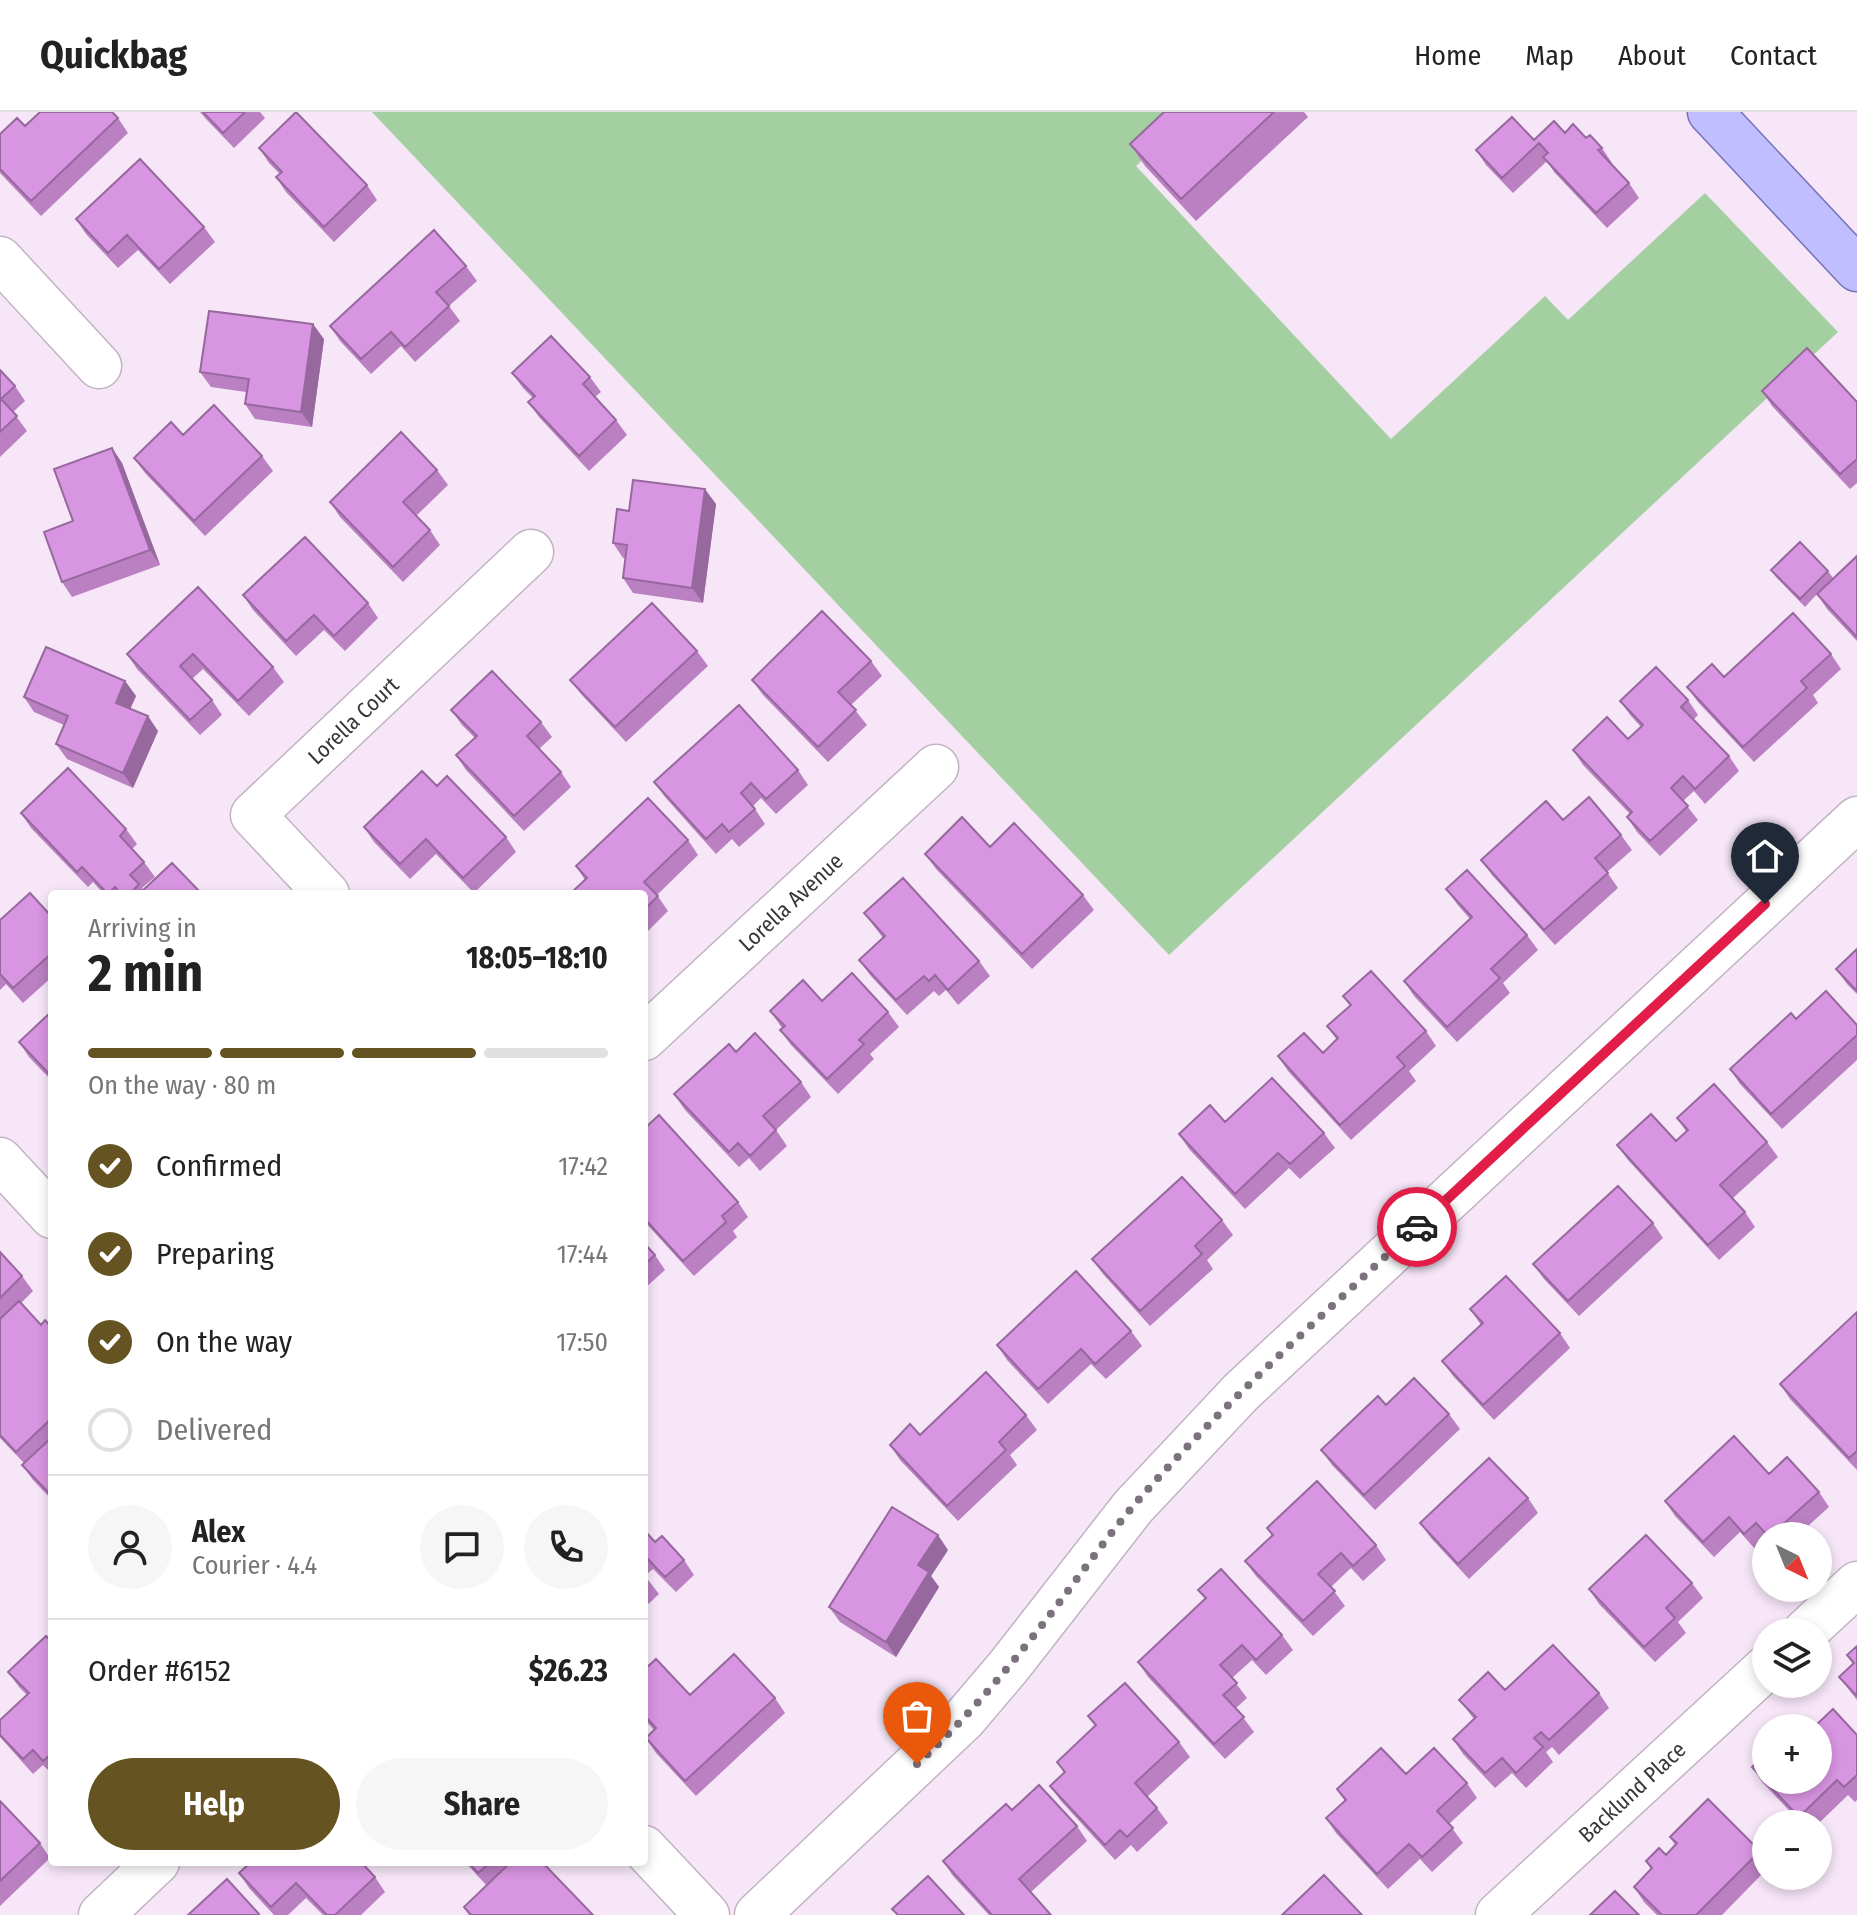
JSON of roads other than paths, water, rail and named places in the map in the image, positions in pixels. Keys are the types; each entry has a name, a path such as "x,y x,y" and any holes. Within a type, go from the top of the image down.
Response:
{"main road":[{"path":"1710,112 1857,269"}],"street":[{"path":"0,259 99,366"},
{"name":"Lorella Court","path":"323,890 253,815 531,552"},
{"name":"Lorella Avenue","path":"648,1034 936,767"},
{"path":"757,1915 964,1719 1040,1628 1133,1507 1249,1383 1857,819"},
{"path":"0,1160 48,1212"},
{"path":"1820,1618 1857,1584"},
{"name":"Backlund Place","path":"1498,1915 1752,1681"},
{"path":"648,1852 707,1915"},
{"path":"101,1915 153,1866"}]}
